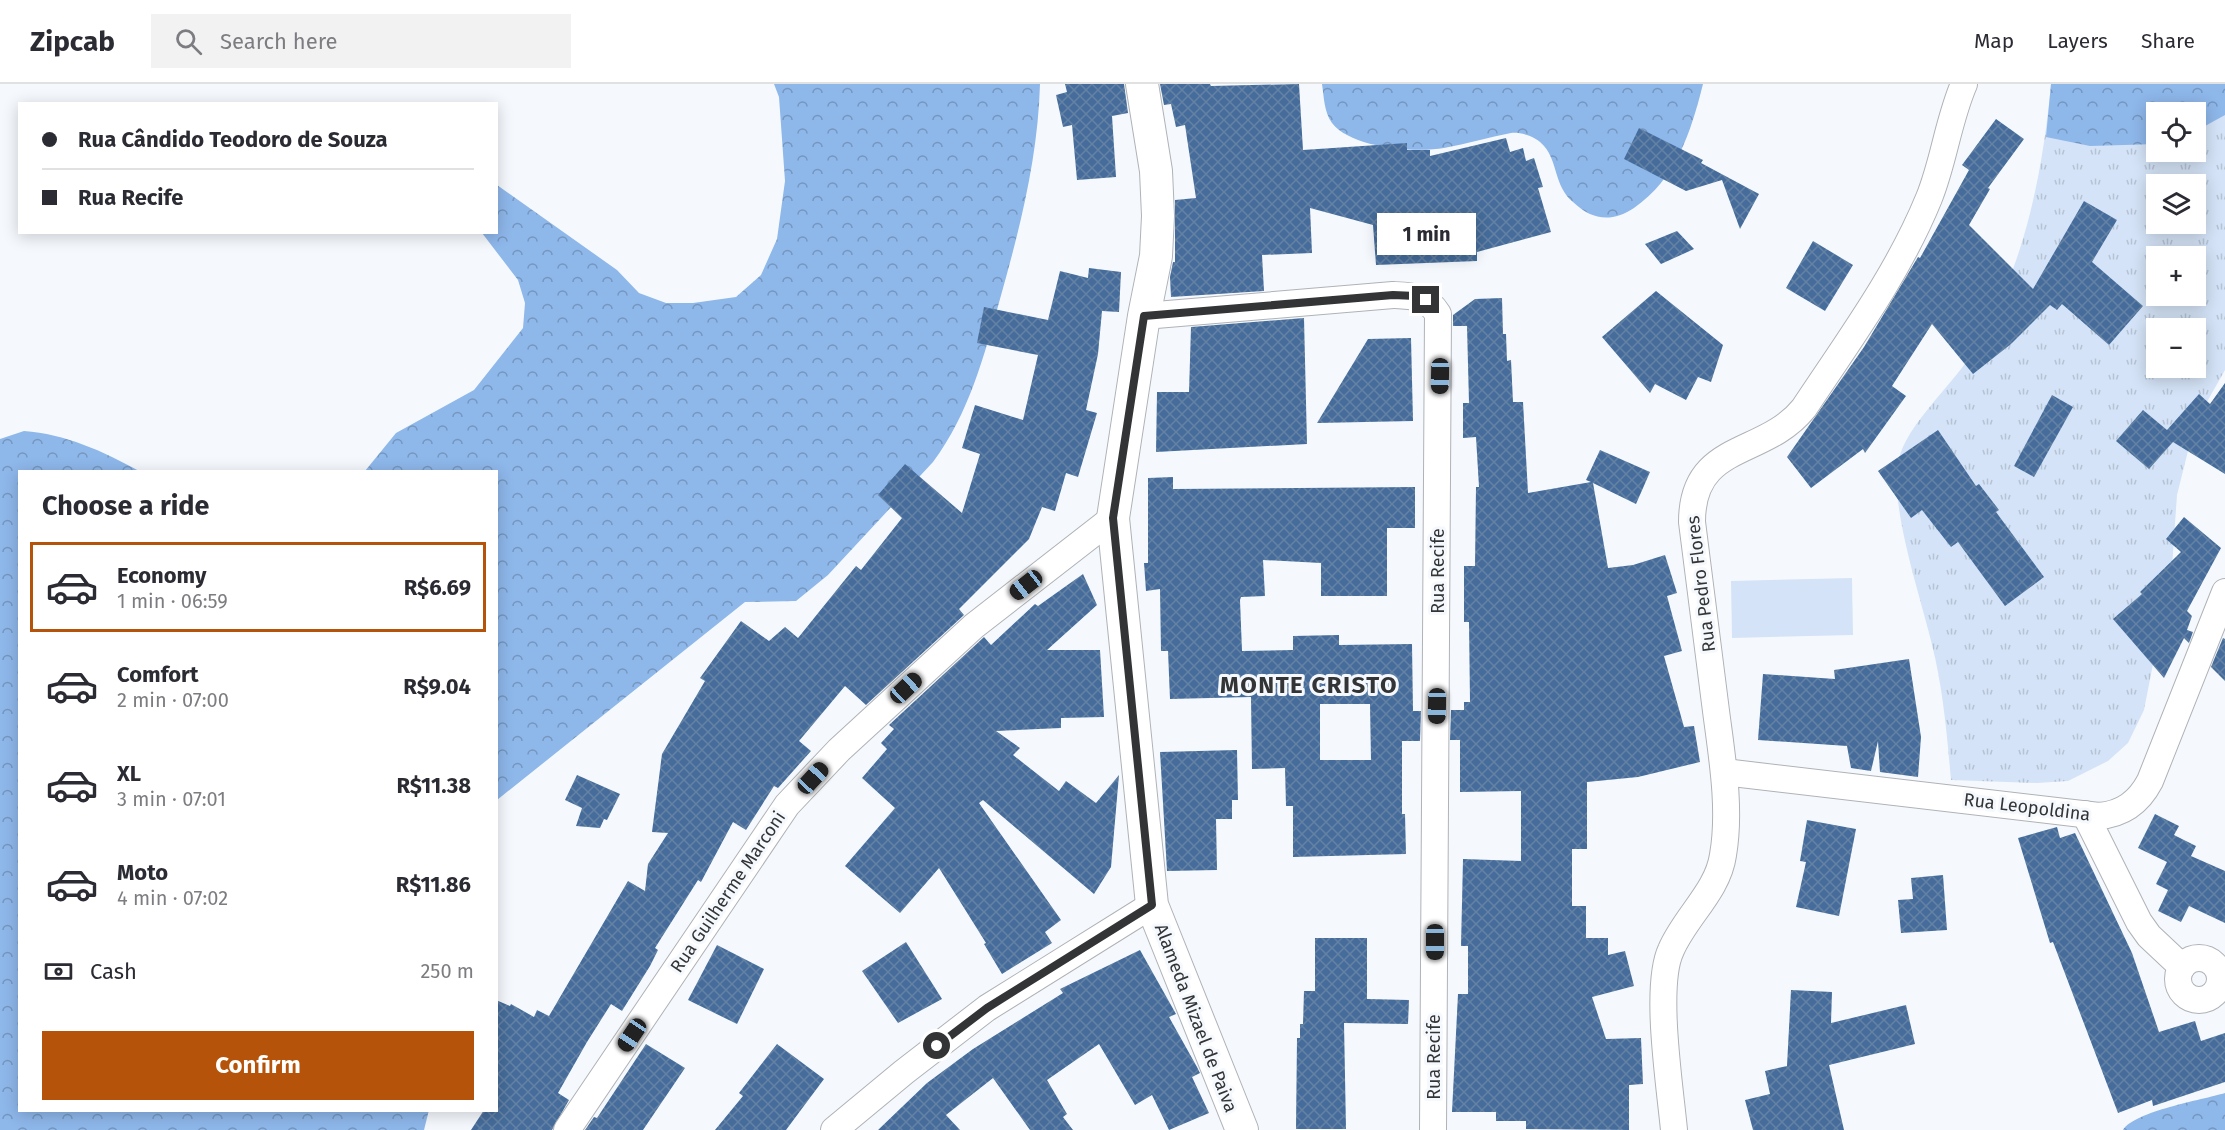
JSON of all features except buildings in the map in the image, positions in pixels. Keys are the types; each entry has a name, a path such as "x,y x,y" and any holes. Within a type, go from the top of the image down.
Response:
{"street":[{"name":"Alameda Mizael de Paiva","path":"1142,84 1156,171 1158,216 1156,256 1144,316 1113,518 1152,905 1242,1130"},
{"name":"Rua Pedro Flores","path":"1674,1130 1664,1010 1666,969 1670,952 1678,935 1716,879 1720,868 1725,833 1724,772 1692,522 1696,490 1711,466 1796,419 1811,398 1900,261 1930,195 1951,120 1964,84"},
{"name":"Rua Recife","path":"1144,316 1393,295 1416,296 1426,300 1438,314 1433,1130"},
{"name":"Rua Guilherme Marconi","path":"567,1130 787,806 838,750 974,626 1113,518"},
{"name":"Rua Leopoldina","path":"1724,772 2099,816 2117,813 2133,804 2146,789 2225,592"},
{"path":"2085,814 2139,922 2149,936 2182,967 2194,959 2207,960 2217,969 2223,981"},
{"path":"834,1130 987,1008 1152,905"}],"green space":[{"path":"774,84 1040,84 1036,138 1021,219 994,320 966,404 946,444 933,462 828,575 796,601 745,602 498,799 498,470 366,470 396,433 474,390 523,328 525,303 518,280 483,234 498,234 498,186 617,270 639,293 666,303 693,303 736,297 761,275 777,239 785,181 779,97"},
{"path":"1322,84 1703,84 1687,137 1671,169 1661,183 1649,196 1626,213 1602,217 1587,213 1567,196 1562,189 1548,152 1541,143 1533,138 1524,134 1511,133 1453,146 1417,150 1368,143 1353,138 1332,123 1326,109"},
{"path":"2051,84 2225,84 2225,370 2195,423 2177,495 2172,567 2144,710 2128,743 2108,761 2068,781 2037,783 1951,780 1939,678 1902,525 1897,478 1899,459 1903,446 1911,433 1963,367 1989,324 2017,258 2042,155"},
{"path":"2051,84 2225,84 2225,115 2206,125 2206,102 2146,102 2146,144 2090,146 2046,137"},
{"path":"24,431 54,436 83,445 137,470 18,470 18,1112 428,1112 424,1130 0,1130 0,439"},
{"path":"1852,578 1853,635 1732,638 1731,581"},
{"path":"2225,1093 2225,1130 2123,1130 2130,1123 2154,1112"}],"district":[{"name":"MONTE CRISTO","path":"1309,685"}],"route":[{"path":"937,1046 987,1008 1152,905 1113,518 1144,316 1393,295 1416,296 1426,300"}]}
